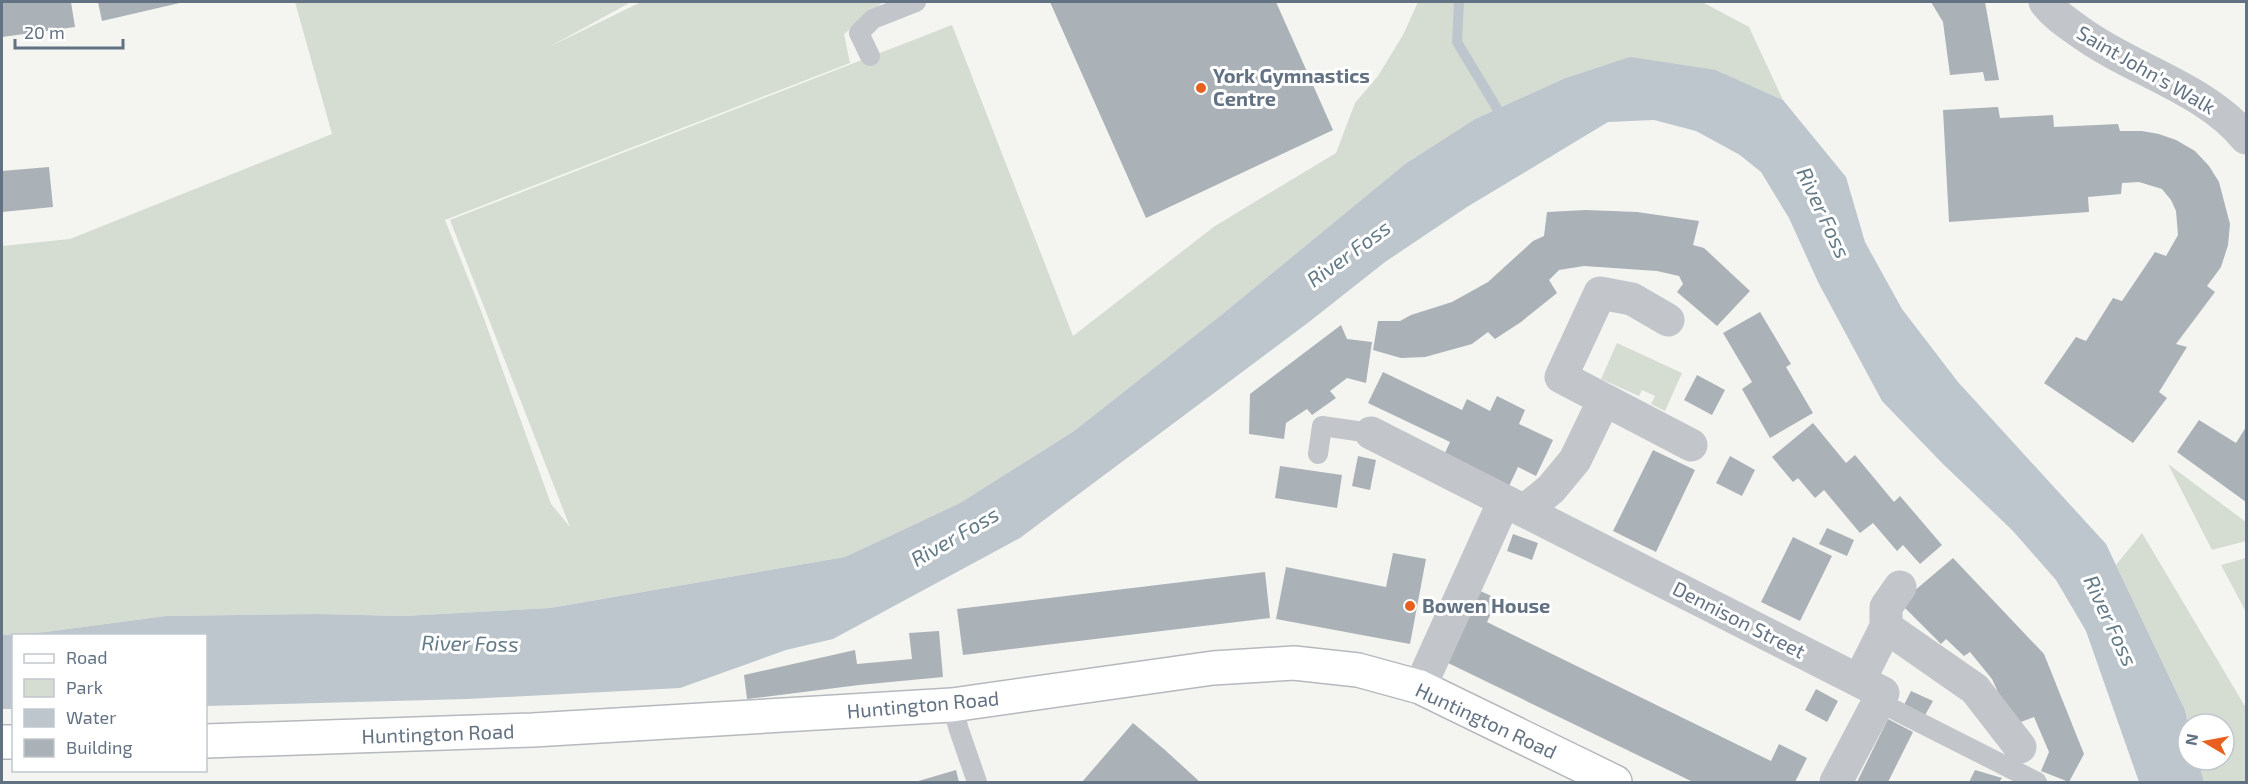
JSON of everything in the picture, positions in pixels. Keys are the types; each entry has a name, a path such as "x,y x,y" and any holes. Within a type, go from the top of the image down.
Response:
{"street":[{"name":"Saint John's Walk","path":"2045,2 2054,13 2102,48 2199,99 2233,121 2247,138"},
{"path":"1668,320 1632,299 1600,293 1561,377 1691,445"},
{"path":"1420,687 1514,506 1551,489 1575,460 1604,400"},
{"name":"Dennison Street","path":"1371,433 1869,692"},
{"path":"1836,783 1869,692 1886,627 1886,607 1900,587"},
{"path":"1886,627 1975,689 2020,747"},
{"name":"Huntington Road","path":"207,741 533,730 952,705 1213,668 1294,663 1358,670 1420,687 1615,783"}],"lane":[{"path":"870,57 859,33 873,19 916,2"},
{"path":"1318,454 1322,426 1371,433"},
{"path":"1869,692 2037,783"},
{"path":"952,705 958,730 977,783"}],"green space":[{"path":"295,2 631,2 551,46 641,2 883,2 844,34 850,63 445,220 482,313 551,504 570,527 450,220 952,25 1073,336 1215,226 1336,153 1355,103 1378,76 1403,35 1418,2 1702,2 1749,27 1783,100 1716,70 1563,79 1475,119 1405,164 1225,312 1074,431 960,503 845,557 550,608 404,616 318,614 166,616 45,632 2,635 2,246 70,239 332,134"},
{"path":"1617,343 1682,373 1665,411 1651,404 1655,396 1642,390 1639,396 1601,379"},
{"path":"2168,464 2246,522 2246,541 2212,550"},
{"path":"2142,533 2246,708 2246,782 2204,782 2201,772 2236,772 2236,712 2185,712 2116,565"},
{"path":"2246,558 2246,612 2221,565"}],"water":[{"name":"River Foss","path":"1630,57 1716,70 1783,100 1846,177 1865,242 1902,309 1958,382 2106,544 2185,710 2185,712 2176,712 2176,772 2201,772 2204,782 2139,782 2086,631 2056,580 2012,530 1882,401 1818,282 1789,218 1761,172 1740,155 1696,131 1654,120 1608,122 1467,207 1385,262 1309,322 1020,538 833,639 786,650 680,688 467,699 207,706 207,634 16,634 166,616 318,614 404,616 550,608 845,557 960,503 1074,431 1225,312 1405,164 1475,119 1563,79"},
{"path":"12,634 12,709 2,709 2,635"}],"building":[{"path":"2,2 71,2 75,27 2,37"},
{"path":"98,2 184,2 102,21"},
{"name":"York Gymnastics Centre","path":"1050,2 1276,2 1333,130 1146,218"},
{"path":"1931,2 1985,2 1999,80 1985,81 1983,72 1950,75 1943,22"},
{"path":"1998,107 2000,118 2053,115 2054,127 2118,124 2120,131 2159,134 2176,140 2195,151 2209,166 2219,182 2230,224 2228,245 2221,267 2207,286 2215,292 2176,344 2187,347 2159,392 2167,398 2133,443 2044,383 2076,337 2086,341 2113,298 2122,301 2155,252 2166,256 2178,235 2176,211 2162,189 2139,182 2122,183 2121,194 2088,197 2089,212 1949,222 1943,110"},
{"path":"49,167 53,207 2,212 2,171"},
{"path":"1586,210 1637,212 1699,221 1693,245 1704,248 1750,291 1717,326 1677,292 1683,284 1679,276 1657,271 1584,266 1559,270 1549,280 1557,293 1521,322 1495,339 1488,332 1472,344 1425,357 1401,358 1373,350 1378,321 1400,321 1411,315 1452,302 1488,282 1533,241 1544,236 1547,212"},
{"path":"1760,312 1791,364 1786,367 1813,413 1770,438 1742,389 1752,382 1723,333"},
{"path":"1341,325 1347,339 1372,342 1366,383 1347,378 1330,391 1336,398 1312,415 1307,409 1286,423 1284,439 1249,434 1250,394"},
{"path":"1383,372 1462,410 1467,399 1490,411 1497,396 1525,410 1519,424 1553,440 1536,476 1518,467 1509,486 1444,455 1450,442 1368,403"},
{"path":"1697,375 1725,390 1712,415 1684,400"},
{"path":"2199,420 2236,443 2246,427 2246,502 2177,452"},
{"path":"1813,423 1846,463 1855,455 1894,502 1900,496 1942,545 1920,564 1903,545 1897,551 1873,523 1860,533 1824,490 1815,498 1798,478 1793,482 1772,457"},
{"path":"1653,450 1695,470 1656,552 1613,531"},
{"path":"1358,456 1376,460 1370,490 1352,486"},
{"path":"1730,456 1755,470 1742,496 1716,483"},
{"path":"1280,466 1342,475 1337,508 1275,498"},
{"path":"1827,528 1854,540 1847,556 1819,544"},
{"path":"1513,534 1538,543 1532,560 1507,551"},
{"path":"1793,537 1832,556 1800,621 1761,602"},
{"path":"1393,553 1426,559 1410,644 1276,619 1286,567 1386,587"},
{"path":"1953,558 2044,654 2084,754 2069,782 2041,771 2049,752 2034,717 2013,725 1992,679 1970,652 1964,656 1946,639 1941,644 1900,603"},
{"path":"1265,572 1270,618 963,655 957,609"},
{"path":"1478,590 1498,599 1487,622 1771,761 1779,744 1807,758 1795,782 1693,782 1444,661"},
{"path":"939,631 943,677 747,699 744,675 855,650 857,664 912,659 909,633"},
{"path":"1816,689 1838,701 1827,722 1805,710"},
{"path":"1911,691 1933,701 1924,717 1903,707"},
{"path":"1888,719 1913,732 1888,782 1857,782"},
{"path":"1133,723 1165,750 1200,782 1082,782"},
{"path":"956,770 959,782 915,782"},
{"path":"1975,770 2002,778 1999,782 1969,782"}],"waterway":[{"path":"1459,2 1457,42 1504,120"}],"place":[{"name":"York Gymnastics Centre","path":"1201,88"},
{"name":"Bowen House","path":"1410,606"}]}
